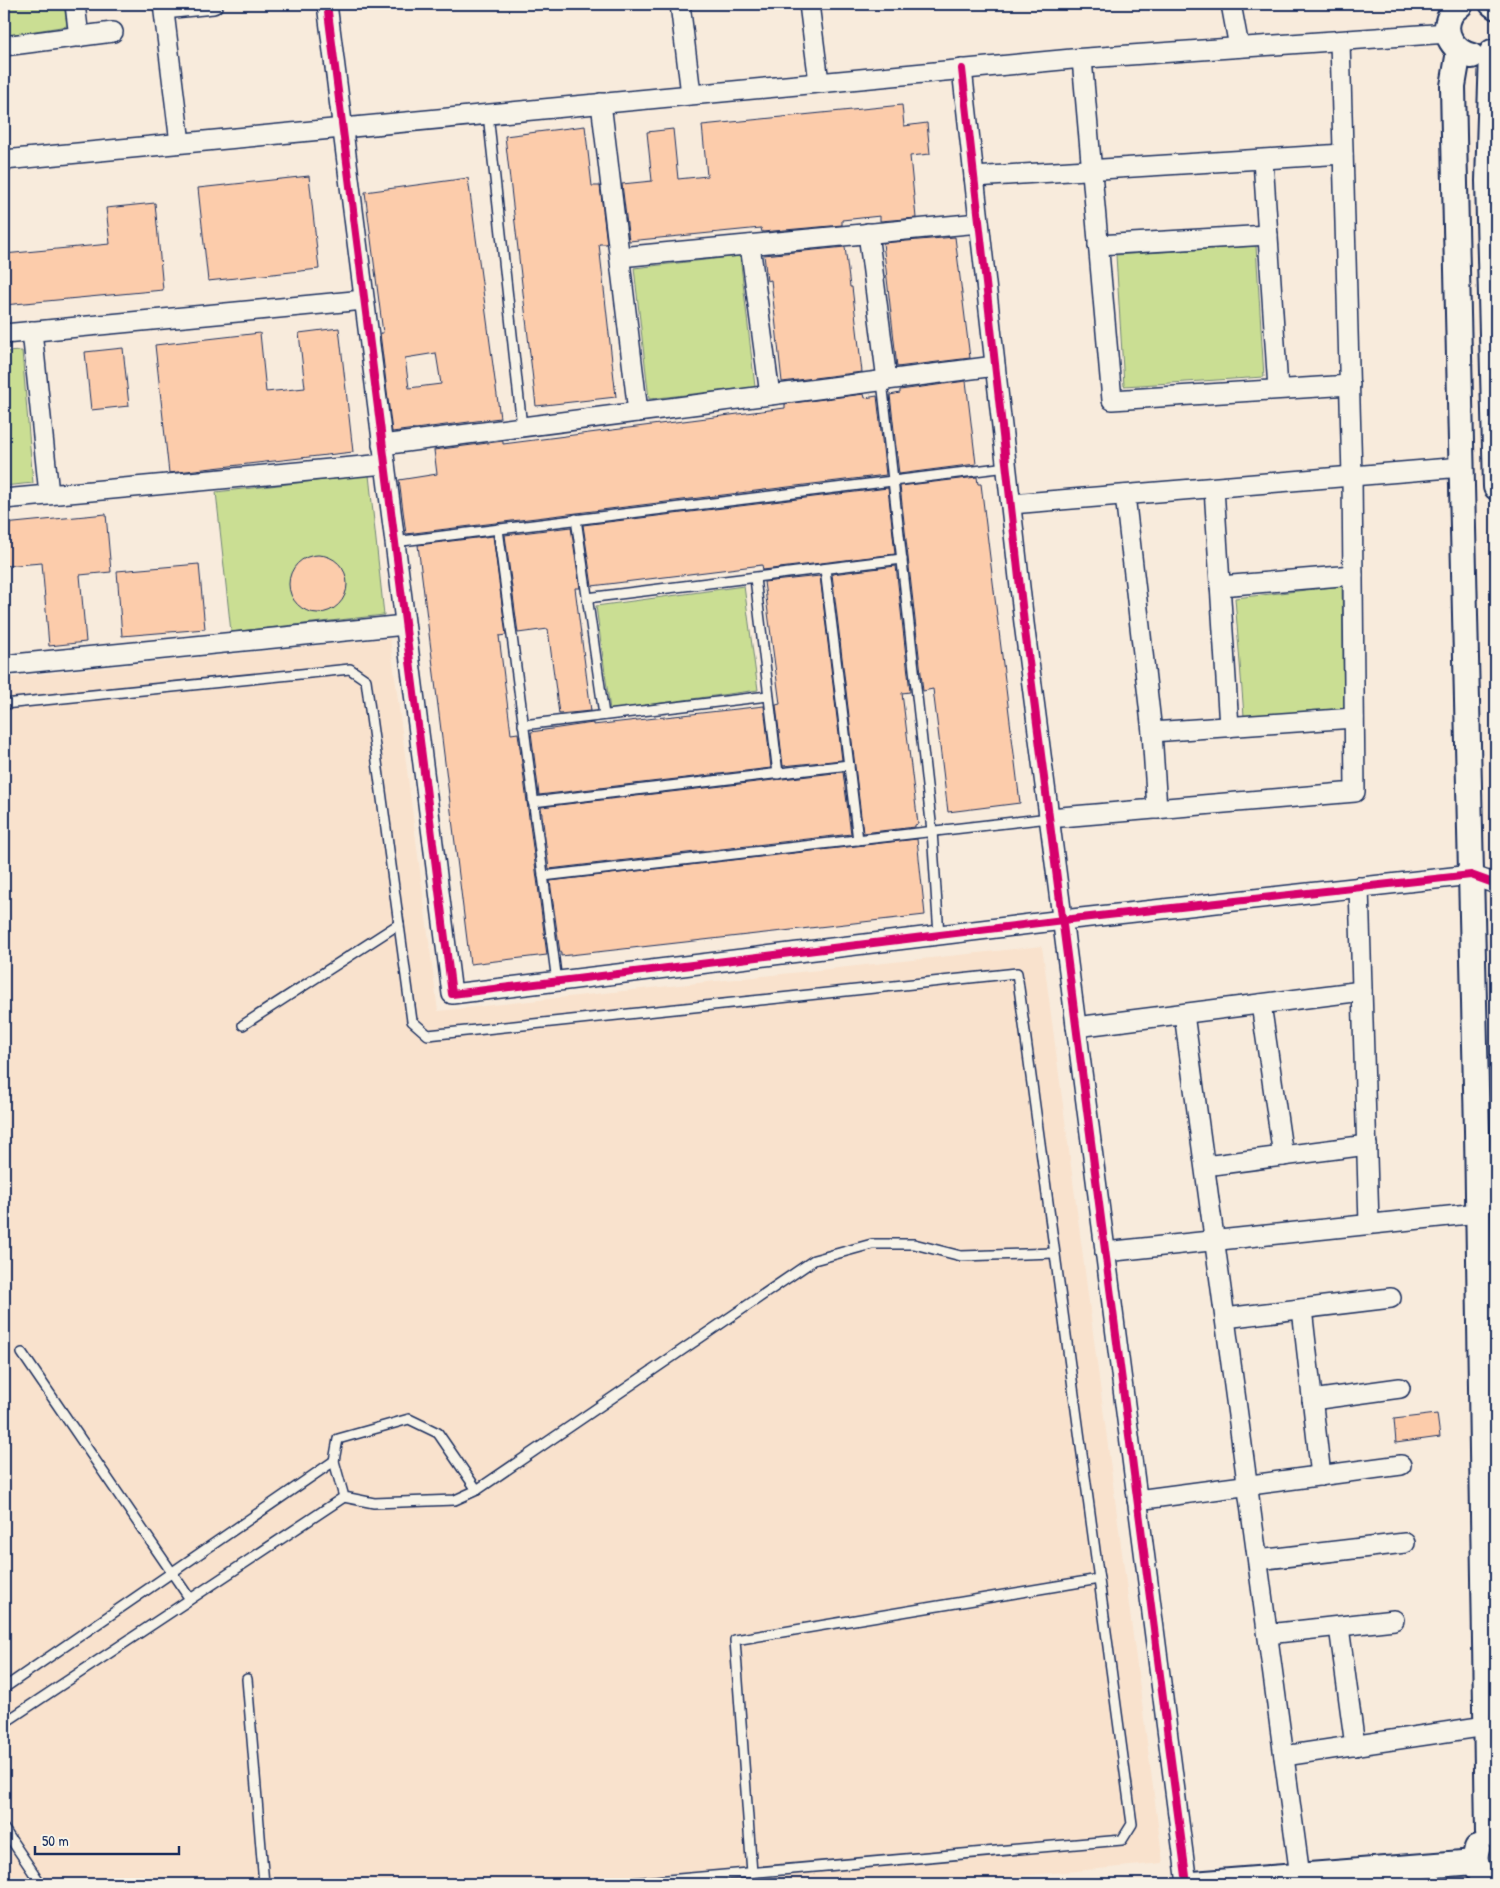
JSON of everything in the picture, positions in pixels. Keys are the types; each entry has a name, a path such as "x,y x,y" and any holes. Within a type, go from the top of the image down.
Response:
{"street":[{"path":"76,4 79,37"},
{"path":"180,144 163,6 213,4"},
{"path":"327,4 452,994 1062,920 1471,875 1496,884"},
{"path":"680,4 691,94"},
{"path":"810,4 819,82"},
{"path":"1231,4 1239,47"},
{"path":"4,160 962,69 1340,40 1453,21"},
{"path":"1453,21 1470,56 1494,50 1488,181 1496,487"},
{"path":"1193,1884 1300,1876 1486,1878 1475,1851 1478,1843 1492,1831 1486,1726 1488,1303 1478,1213 1453,21"},
{"path":"4,46 113,32"},
{"path":"1049,818 1355,792 1352,476 1340,40"},
{"path":"1082,59 1112,400 1350,385"},
{"path":"962,69 1011,504 1049,818 1186,1884"},
{"path":"601,103 638,412"},
{"path":"974,177 1343,154"},
{"path":"1263,160 1278,389"},
{"path":"620,257 979,222"},
{"path":"868,233 884,380"},
{"path":"1098,245 1268,235"},
{"path":"750,245 770,395"},
{"path":"4,334 364,300"},
{"path":"32,331 50,494"},
{"path":"382,445 995,366"},
{"path":"4,498 385,464"},
{"path":"1011,504 1462,467"},
{"path":"1214,488 1229,727"},
{"path":"1125,495 1152,732 1157,808"},
{"path":"1220,586 1353,575"},
{"path":"4,665 405,625"},
{"path":"1152,732 1354,718"},
{"path":"1359,887 1369,1224"},
{"path":"1076,1027 1362,991"},
{"path":"1261,1004 1283,1156"},
{"path":"1184,1014 1300,1876"},
{"path":"1205,1166 1367,1145"},
{"path":"1105,1252 1478,1213"},
{"path":"1225,1318 1391,1298"},
{"path":"1302,1309 1321,1476"},
{"path":"1312,1400 1400,1388"},
{"path":"1137,1500 1401,1465"},
{"path":"1258,1560 1405,1543"},
{"path":"1268,1634 1394,1620"},
{"path":"1339,1627 1355,1746"},
{"path":"1284,1756 1486,1726"}],"lane":[{"path":"488,114 522,427"},
{"path":"884,380 893,480 932,831 938,936"},
{"path":"394,542 1007,467"},
{"path":"576,519 604,715"},
{"path":"498,529 556,982"},
{"path":"587,598 902,559"},
{"path":"825,568 858,840"},
{"path":"755,578 778,774"},
{"path":"4,704 350,669 366,680 412,1022 428,1035 1017,973 1132,1824 1122,1840 621,1884"},
{"path":"523,725 768,696"},
{"path":"533,802 849,765"},
{"path":"543,876 1049,818"},
{"path":"243,1025 399,924"},
{"path":"4,1723 344,1497 374,1503 455,1500 476,1490 814,1260 872,1244 914,1244 961,1256 1054,1253"},
{"path":"22,1353 190,1599"},
{"path":"344,1497 334,1460 338,1439 409,1419 438,1433 476,1490"},
{"path":"4,1688 334,1460"},
{"path":"752,1873 735,1640 1099,1579"},
{"path":"247,1679 264,1884"},
{"path":"4,1829 41,1884"}],"shaded area":[{"path":"390,638 438,1011 1042,946 1163,1863 934,1884 4,1884 4,678"}],"green space":[{"path":"4,4 64,4 67,26 4,36"},
{"path":"1256,246 1264,377 1124,386 1116,255"},
{"path":"740,256 755,387 649,399 634,268"},
{"path":"22,351 33,483 4,486 4,352"},
{"path":"369,475 384,615 231,632 216,492"},
{"path":"744,586 758,690 610,710 596,606"},
{"path":"1342,586 1344,709 1244,716 1235,598"}],"building":[{"path":"902,105 904,126 927,123 930,154 910,156 916,218 880,221 880,216 842,220 842,225 762,232 761,228 629,241 622,184 652,181 647,132 673,129 678,179 707,176 702,125"},
{"path":"585,126 592,186 600,186 607,244 599,244 616,397 536,406 505,136"},
{"path":"309,176 319,269 208,281 198,188"},
{"path":"468,178 500,418 392,432 380,333 383,333 365,192","holes":["436,353 441,384 409,388 405,358"]},
{"path":"155,203 163,290 4,305 4,254 110,244 106,208"},
{"path":"955,237 970,358 897,367 883,243"},
{"path":"845,247 850,287 852,287 862,372 782,382 771,280 767,281 764,255"},
{"path":"339,328 353,452 169,473 155,345 260,333 266,392 305,388 299,333"},
{"path":"123,348 129,406 91,410 85,352"},
{"path":"966,381 976,464 899,474 890,395 900,393 900,390"},
{"path":"864,394 865,398 877,396 886,475 406,534 399,480 437,474 434,450 503,441 503,444 785,408 785,404"},
{"path":"977,477 978,484 981,484 1020,803 948,812 933,689 923,691 900,486"},
{"path":"888,488 895,554 763,570 762,565 592,586 583,525"},
{"path":"106,514 111,572 80,575 86,642 49,646 42,563 4,566 4,524"},
{"path":"571,527 580,588 575,588 591,711 559,714 548,629 518,633 505,535"},
{"path":"493,536 506,635 499,636 511,734 518,733 547,955 470,964 418,545"},
{"path":"312,555 324,555 339,563 347,578 347,590 339,605 324,613 312,613 297,605 289,590 289,578 297,563"},
{"path":"199,564 205,629 122,636 117,571"},
{"path":"896,566 910,692 902,693 918,824 915,827 863,833 832,574"},
{"path":"820,576 842,760 783,766 776,705 780,704 764,582"},
{"path":"764,706 771,768 539,795 531,732 593,723 593,725"},
{"path":"843,772 851,834 549,869 541,807"},
{"path":"917,839 925,915 561,956 560,953 550,881"},
{"path":"1437,1414 1440,1437 1396,1443 1394,1419"}],"cycle path":[{"path":"327,4 452,994 1063,920 1471,875 1496,884"},
{"path":"962,69 1024,623 1187,1884"}]}
